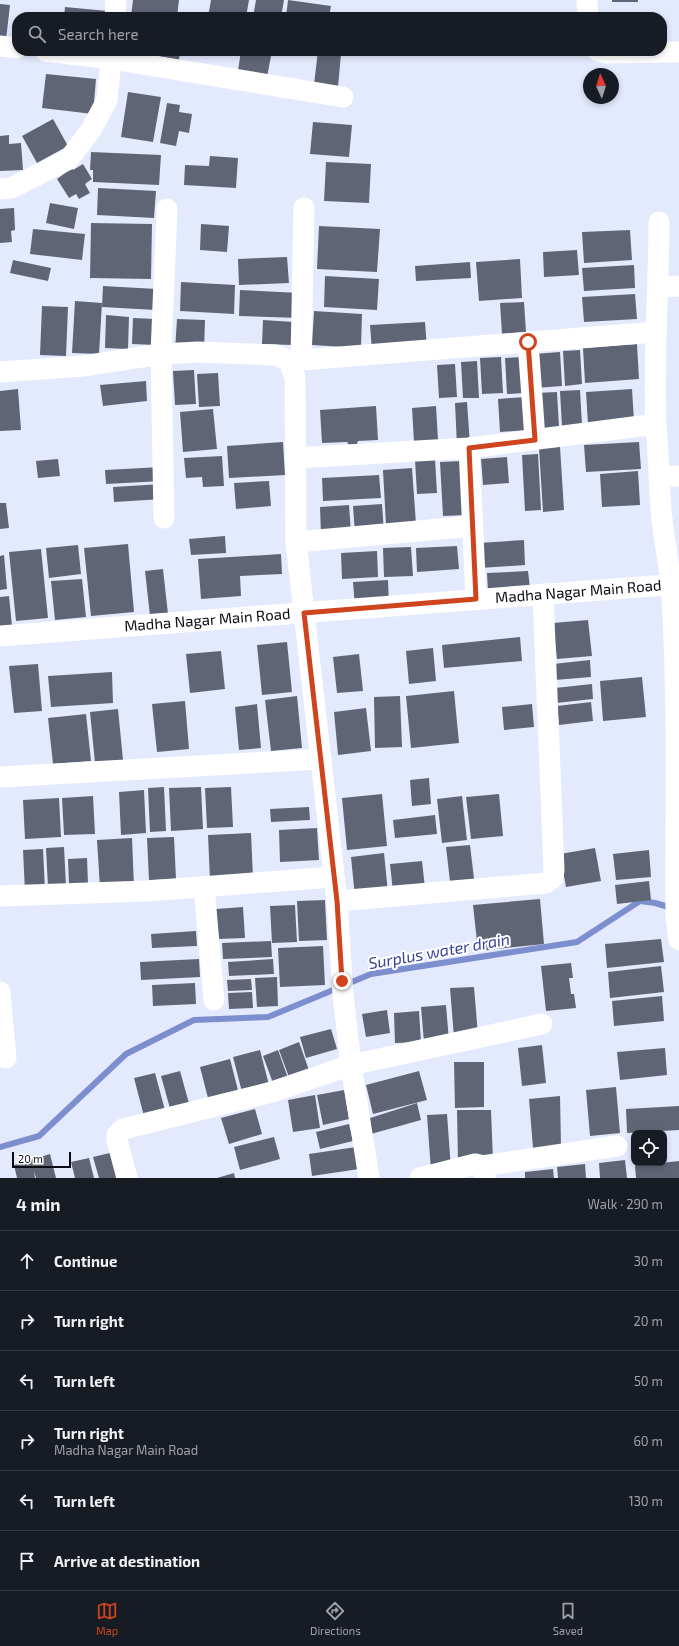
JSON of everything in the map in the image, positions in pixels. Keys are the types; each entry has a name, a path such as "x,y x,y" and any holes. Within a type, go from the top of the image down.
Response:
{"street":[{"path":"115,12 116,0"},
{"path":"587,0 588,12"},
{"path":"0,46 12,47"},
{"path":"667,52 679,52"},
{"path":"0,189 11,188 69,159 91,130 107,100 112,56"},
{"path":"117,56 343,98"},
{"path":"304,208 295,360 296,542 333,877 337,901 343,995 351,1065 369,1178"},
{"path":"164,518 161,354 167,209"},
{"path":"660,222 669,286 656,332 656,424 670,476 660,495 675,584 677,731 676,918 679,940"},
{"path":"0,372 83,366 161,354 198,352 269,354 295,360 656,332"},
{"path":"528,342 535,440"},
{"path":"295,458 469,448 656,424"},
{"path":"469,448 476,599"},
{"path":"296,542 473,526"},
{"name":"Madha Nagar Main Road","path":"0,636 675,584"},
{"path":"337,901 546,883 553,878 554,870 544,594"},
{"path":"0,777 321,758"},
{"path":"0,896 204,887 333,877"},
{"path":"204,887 214,1000"},
{"path":"0,992 6,1058"},
{"path":"127,1178 117,1140 118,1135 123,1129 272,1092 351,1065 542,1024"},
{"path":"420,1178 475,1164 483,1172 617,1146"}],"building":[{"path":"133,0 179,0 178,12 132,12"},
{"path":"211,0 249,0 247,12 209,12"},
{"path":"256,0 284,0 282,12 254,12"},
{"path":"288,0 331,6 330,12 287,12"},
{"path":"612,0 638,0 638,2 612,2"},
{"path":"0,4 10,5 6,40 0,39"},
{"path":"65,7 107,11 107,12 64,12"},
{"path":"156,56 179,56 179,60"},
{"path":"240,56 271,56 266,82 237,77"},
{"path":"317,56 341,56 338,87 314,84"},
{"path":"46,74 96,79 93,114 42,108"},
{"path":"128,92 161,97 153,142 121,137"},
{"path":"167,103 180,105 179,112 192,114 189,133 179,131 176,146 160,143"},
{"path":"53,119 68,146 37,163 22,136"},
{"path":"313,122 352,125 349,157 310,154"},
{"path":"9,135 9,144 21,143 23,170 0,171 0,136"},
{"path":"91,152 161,155 159,185 93,182 93,170 90,170"},
{"path":"210,156 238,158 236,188 184,185 185,165 209,166"},
{"path":"326,162 371,164 369,203 324,201"},
{"path":"83,164 92,179 85,184 90,193 79,199 76,194 69,198 57,179 72,168 73,170"},
{"path":"98,188 156,191 154,218 97,215"},
{"path":"50,203 78,208 74,229 46,223"},
{"path":"14,208 15,230 11,231 12,242 0,243 0,209"},
{"path":"91,223 152,224 151,279 90,278"},
{"path":"201,224 229,226 227,252 200,250"},
{"path":"319,226 380,229 377,272 317,269"},
{"path":"33,229 85,234 82,260 30,254"},
{"path":"630,230 632,260 584,263 582,232"},
{"path":"577,250 579,275 544,277 543,252"},
{"path":"287,257 289,283 239,285 238,259"},
{"path":"520,259 522,298 479,301 476,262"},
{"path":"13,260 51,268 48,281 10,273"},
{"path":"470,262 471,278 416,281 415,266"},
{"path":"634,265 635,288 584,291 582,268"},
{"path":"325,276 379,279 377,310 324,307"},
{"path":"181,282 235,285 234,314 180,311"},
{"path":"103,286 157,289 156,310 102,307"},
{"path":"240,290 300,293 299,318 239,316"},
{"path":"635,294 637,319 584,322 582,297"},
{"path":"75,301 102,303 99,354 72,353"},
{"path":"524,302 526,332 502,334 500,303"},
{"path":"42,306 68,307 66,356 40,355"},
{"path":"314,311 362,314 361,348 312,345"},
{"path":"106,315 129,317 128,349 105,348"},
{"path":"133,318 156,319 155,345 132,344"},
{"path":"177,319 205,320 204,351 175,350"},
{"path":"263,320 294,322 293,345 262,344"},
{"path":"425,322 427,348 372,351 370,325"},
{"path":"637,344 639,379 585,383 583,348"},
{"path":"580,350 582,384 565,386 563,351"},
{"path":"560,352 562,386 536,388 534,354"},
{"path":"501,357 503,393 482,394 480,358"},
{"path":"522,357 524,393 507,394 505,358"},
{"path":"477,361 479,398 463,398 461,362"},
{"path":"455,364 457,397 439,398 437,365"},
{"path":"194,370 196,404 175,405 173,371"},
{"path":"218,373 220,406 199,407 197,374"},
{"path":"146,381 147,401 103,406 100,385"},
{"path":"18,389 21,430 0,431 0,391"},
{"path":"632,389 634,421 588,424 586,392"},
{"path":"580,390 582,425 562,427 560,391"},
{"path":"557,392 559,427 536,429 534,393"},
{"path":"525,397 527,430 500,432 498,399"},
{"path":"467,402 470,445 457,446 455,403"},
{"path":"376,406 378,440 358,441 357,444 349,445 347,442 322,443 320,410"},
{"path":"436,406 438,440 414,442 412,408"},
{"path":"213,409 217,449 183,452 180,412"},
{"path":"283,442 285,475 229,478 227,446"},
{"path":"639,442 641,469 586,472 584,445"},
{"path":"560,447 564,510 543,512 539,448"},
{"path":"538,454 541,510 525,511 522,455"},
{"path":"222,456 224,486 203,487 202,477 186,478 184,458"},
{"path":"507,457 509,483 483,485 481,459"},
{"path":"58,459 60,476 38,478 36,461"},
{"path":"435,459 437,493 417,494 415,460"},
{"path":"463,461 466,515 443,516 440,462"},
{"path":"161,467 162,481 106,484 105,470"},
{"path":"412,468 416,524 386,525 383,470"},
{"path":"638,471 640,505 602,507 600,474"},
{"path":"379,475 381,498 323,501 322,478"},
{"path":"269,481 271,506 236,509 234,483"},
{"path":"162,484 163,499 114,502 113,487"},
{"path":"0,503 6,503 9,528 0,529"},
{"path":"382,504 384,532 355,534 353,506"},
{"path":"349,505 351,533 321,535 320,507"},
{"path":"225,536 226,553 191,555 189,539"},
{"path":"524,540 525,565 480,568 479,543"},
{"path":"128,544 134,612 91,616 84,548"},
{"path":"78,545 81,574 49,578 46,548"},
{"path":"457,546 459,569 417,572 416,548"},
{"path":"411,547 413,576 384,577 383,548"},
{"path":"41,549 48,618 16,621 9,552"},
{"path":"377,551 378,577 342,579 341,553"},
{"path":"281,554 282,574 240,576 241,596 201,599 198,559"},
{"path":"4,555 7,589 0,590 0,556"},
{"path":"163,569 168,614 150,616 145,571"},
{"path":"528,571 530,588 488,591 487,573"},
{"path":"82,579 86,617 55,620 51,581"},
{"path":"388,580 389,605 355,607 353,582"},
{"path":"9,596 12,626 0,627 0,597"},
{"path":"588,620 592,656 557,659 553,623"},
{"path":"520,637 522,661 444,668 442,645"},
{"path":"287,642 292,692 262,695 257,645"},
{"path":"433,648 436,681 409,684 406,651"},
{"path":"221,651 225,689 190,693 186,654"},
{"path":"359,654 363,691 337,693 333,657"},
{"path":"590,660 591,677 555,680 553,664"},
{"path":"38,664 42,711 14,713 9,666"},
{"path":"112,672 113,703 51,707 48,676"},
{"path":"642,677 646,717 603,721 600,681"},
{"path":"592,684 593,699 556,703 555,688"},
{"path":"454,691 459,743 411,748 406,696"},
{"path":"297,696 302,748 271,751 265,700"},
{"path":"400,696 402,747 375,748 374,697"},
{"path":"185,701 189,749 157,752 152,704"},
{"path":"591,702 593,721 559,725 557,706"},
{"path":"257,704 261,748 239,750 235,707"},
{"path":"532,704 534,727 504,730 502,707"},
{"path":"366,708 371,751 338,755 334,712"},
{"path":"118,709 123,760 95,763 90,712"},
{"path":"86,714 91,761 53,764 48,718"},
{"path":"429,778 431,804 412,806 410,780"},
{"path":"164,787 166,831 150,832 148,788"},
{"path":"201,787 203,829 171,831 169,788"},
{"path":"231,787 233,827 207,828 205,788"},
{"path":"144,790 146,833 121,835 119,792"},
{"path":"382,794 387,846 347,850 342,798"},
{"path":"499,794 503,836 471,839 466,797"},
{"path":"93,796 95,834 64,835 62,798"},
{"path":"462,796 467,840 442,843 437,799"},
{"path":"59,798 61,837 25,839 23,800"},
{"path":"309,807 310,820 271,822 270,809"},
{"path":"435,815 437,834 395,838 393,820"},
{"path":"317,828 319,860 280,862 279,830"},
{"path":"251,833 253,878 210,880 208,835"},
{"path":"174,837 176,879 149,880 147,838"},
{"path":"132,838 134,887 100,888 97,840"},
{"path":"470,845 475,887 451,890 446,847"},
{"path":"64,847 66,886 48,887 46,848"},
{"path":"595,848 601,881 566,887 560,854"},
{"path":"43,849 45,890 25,892 23,850"},
{"path":"649,850 651,877 616,880 613,854"},
{"path":"384,853 388,893 355,897 351,857"},
{"path":"87,858 88,884 69,885 68,859"},
{"path":"422,861 425,888 393,892 390,864"},
{"path":"649,881 651,900 617,904 615,885"},
{"path":"540,899 544,944 478,951 473,905"},
{"path":"325,900 327,940 299,941 297,901"},
{"path":"295,905 297,942 272,943 270,906"},
{"path":"243,907 245,938 218,939 216,909"},
{"path":"196,931 197,946 152,948 151,934"},
{"path":"661,939 664,962 607,968 605,944"},
{"path":"271,941 272,957 223,959 222,943"},
{"path":"323,946 325,985 280,987 278,948"},
{"path":"199,959 200,977 141,980 140,962"},
{"path":"273,959 274,974 229,976 228,962"},
{"path":"571,963 573,978 569,978 571,994 574,994 576,1008 546,1011 541,966"},
{"path":"661,966 664,992 610,998 608,972"},
{"path":"277,977 278,1006 257,1007 255,978"},
{"path":"251,979 252,990 228,991 227,980"},
{"path":"195,983 196,1004 153,1006 152,985"},
{"path":"474,987 478,1035 454,1037 450,988"},
{"path":"252,992 253,1008 229,1009 228,993"},
{"path":"662,996 664,1021 614,1026 612,1001"},
{"path":"446,1005 449,1041 424,1042 421,1007"},
{"path":"387,1010 390,1033 366,1037 362,1014"},
{"path":"419,1011 421,1042 395,1043 394,1013"},
{"path":"331,1029 337,1049 306,1058 300,1037"},
{"path":"299,1042 310,1073 290,1080 279,1050"},
{"path":"542,1045 546,1083 522,1086 518,1048"},
{"path":"665,1048 667,1075 620,1080 617,1052"},
{"path":"260,1050 270,1089 243,1096 233,1057"},
{"path":"278,1050 288,1078 273,1083 263,1056"},
{"path":"230,1059 240,1098 210,1106 200,1067"},
{"path":"454,1062 484,1062 484,1107 455,1108"},
{"path":"180,1071 190,1107 171,1112 161,1076"},
{"path":"419,1071 427,1100 373,1114 366,1085"},
{"path":"155,1073 166,1114 145,1120 134,1078"},
{"path":"616,1087 620,1133 590,1136 586,1090"},
{"path":"344,1090 349,1119 323,1125 317,1095"},
{"path":"315,1095 320,1128 293,1132 288,1100"},
{"path":"560,1096 561,1146 533,1148 529,1099"},
{"path":"417,1103 421,1120 371,1134 367,1119"},
{"path":"679,1106 679,1130 631,1130 631,1133 627,1133 626,1109"},
{"path":"255,1109 262,1134 229,1144 221,1118"},
{"path":"457,1110 491,1110 493,1160 458,1161"},
{"path":"447,1114 451,1169 431,1171 427,1115"},
{"path":"349,1124 353,1141 320,1149 316,1132"},
{"path":"274,1137 280,1159 240,1170 234,1147"},
{"path":"356,1147 359,1169 312,1176 309,1154"},
{"path":"114,1152 121,1178 99,1178 93,1157"},
{"path":"50,1154 56,1178 36,1178 34,1171 35,1178 17,1178 14,1165"},
{"path":"89,1158 94,1178 75,1178 71,1162"},
{"path":"625,1160 627,1178 600,1178 599,1163"},
{"path":"679,1161 679,1178 636,1178 635,1166 667,1166 667,1162"},
{"path":"585,1164 586,1178 558,1178 557,1167"},
{"path":"553,1169 554,1178 525,1178 525,1172"},
{"path":"234,1173 235,1178 217,1178"}],"waterway":[{"name":"Surplus water drain","path":"347,984 371,974 577,942 640,901 655,903 672,908"},
{"name":"Surplus water drain","path":"0,1147 39,1136 126,1054 194,1020 268,1017 338,988"}],"route":[{"path":"342,981 337,901 333,877 304,613 476,599 469,448 535,440 528,342"}]}
